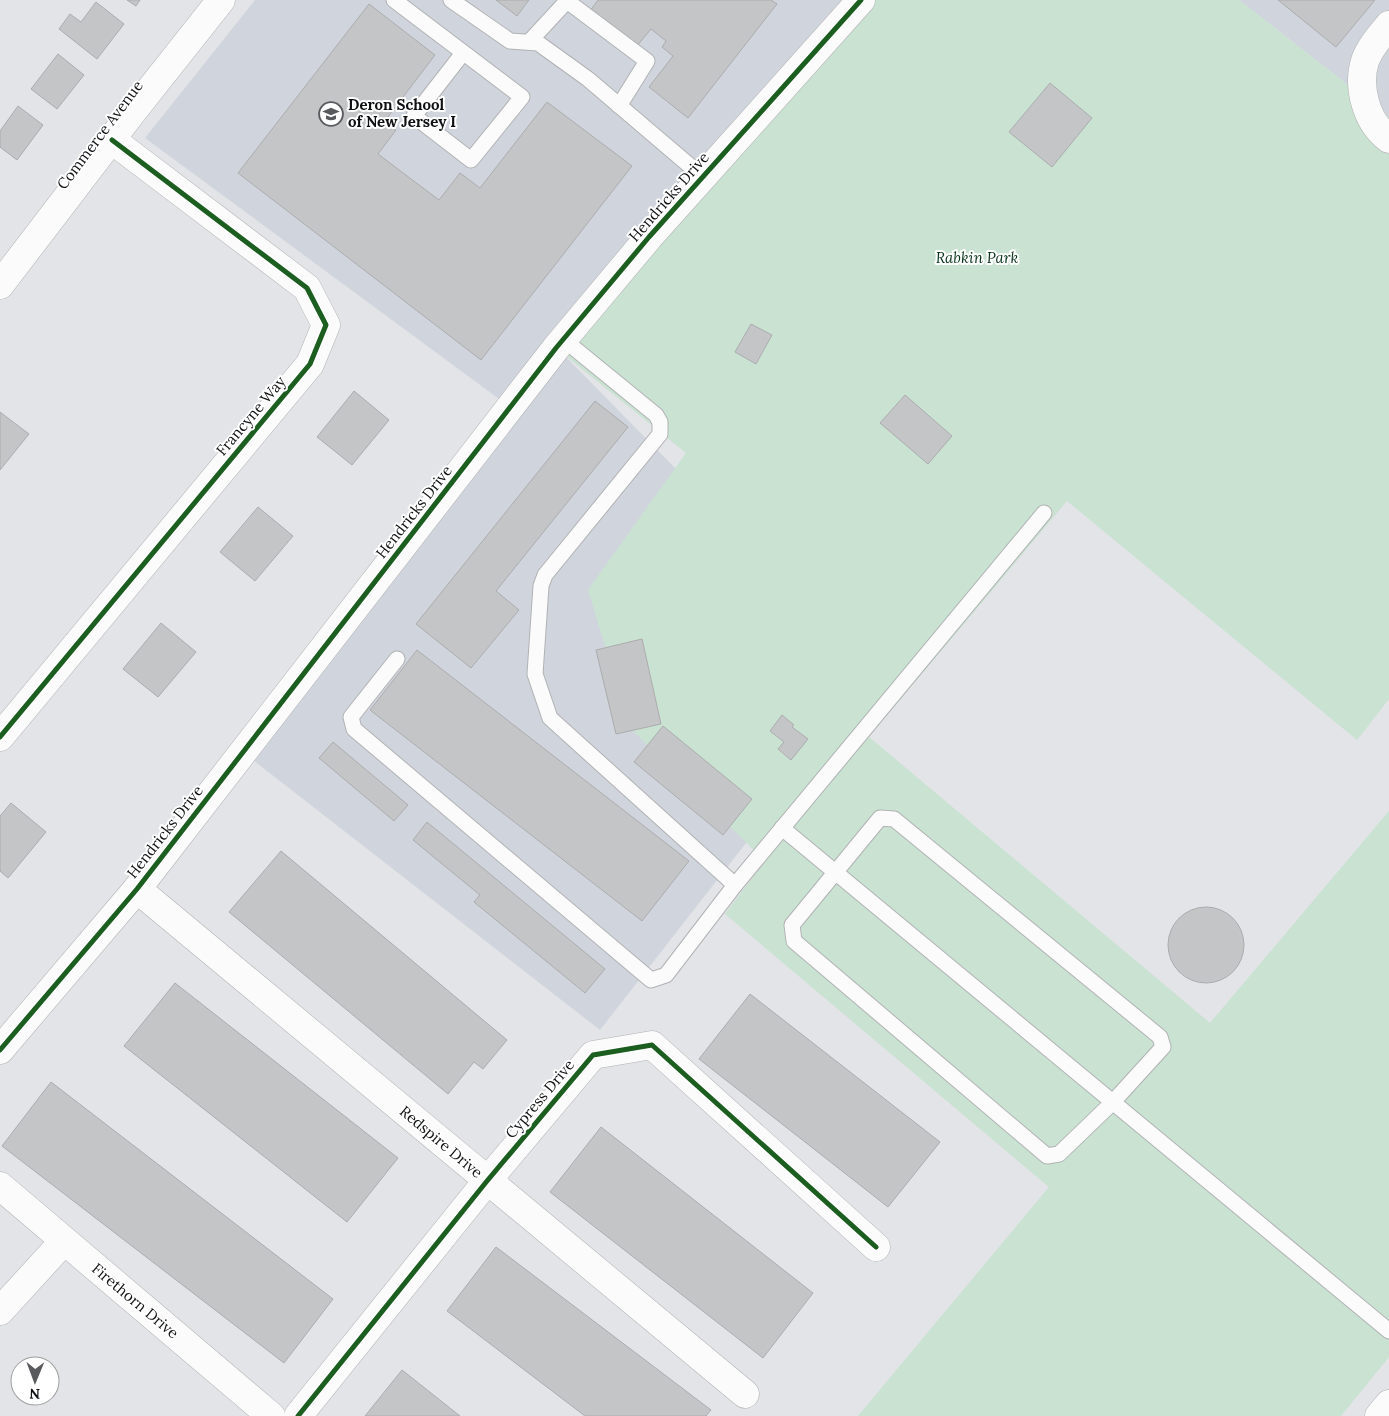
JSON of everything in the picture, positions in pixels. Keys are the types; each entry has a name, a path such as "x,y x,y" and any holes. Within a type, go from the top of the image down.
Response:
{"street":[{"name":"Commerce Avenue","path":"0,286 221,0"},
{"name":"Hendricks Drive","path":"0,1050 137,889 563,339 636,253 861,0"},
{"path":"1389,26 1375,41 1365,61 1362,83 1363,98 1372,119 1389,138"},
{"name":"Francyne Way","path":"0,737 310,364 326,325 307,288 112,140"},
{"name":"Redspire Drive","path":"137,889 745,1394"},
{"name":"Cypress Drive","path":"298,1416 487,1181 593,1055 652,1045 876,1247"},
{"name":"Firethorn Drive","path":"0,1186 271,1416"},
{"path":"0,1311 64,1241"},
{"path":"1379,1416 1389,1404"}],"lane":[{"path":"394,0 522,97 471,160 414,116 463,53"},
{"path":"451,0 510,41 538,42 588,79 703,177"},
{"path":"529,42 567,1 647,61 619,106"},
{"path":"563,339 656,415 660,422 660,434 545,575 541,586 535,674 550,718 735,885"},
{"path":"397,659 352,717 354,729 651,980 666,975 735,885 1044,513"},
{"path":"880,818 894,819 1152,1030 1160,1037 1163,1048 1112,1103 1059,1154 1047,1156 794,941 792,925 834,872 880,818"},
{"path":"782,828 1389,1331"}],"shaded area":[{"path":"255,0 864,0 565,356 675,468 839,724 600,1030 240,750 510,407 145,138"},
{"path":"1239,0 1389,0 1389,117"}],"green space":[{"name":"Rabkin Park","path":"857,0 1239,0 1389,117 1389,699 1357,740 1067,501 869,737 1210,1023 1389,811 1389,1357 1341,1416 858,1416 1049,1187 725,914 765,861 630,728 588,590 686,453 556,348"}],"building":[{"path":"127,0 140,0 136,6"},
{"path":"496,0 529,0 517,16"},
{"path":"598,0 771,0 777,4 688,118 649,87 673,56 662,47 666,41 651,29 636,47 590,11"},
{"path":"1278,0 1375,0 1336,47"},
{"path":"96,2 124,24 97,59 59,29 70,14 81,22"},
{"path":"369,4 435,55 384,122 396,130 378,154 439,200 460,173 480,188 547,102 632,166 481,360 238,173"},
{"path":"58,54 84,75 57,109 31,89"},
{"path":"1050,83 1092,118 1052,167 1009,132"},
{"path":"18,106 43,125 17,160 0,147 0,131"},
{"path":"751,324 772,335 756,364 735,352"},
{"path":"354,391 389,420 352,465 317,437"},
{"path":"905,395 952,436 928,464 880,423"},
{"path":"595,401 628,427 496,591 519,610 471,668 416,624"},
{"path":"0,412 29,434 0,470"},
{"path":"258,507 293,536 255,581 220,552"},
{"path":"161,623 196,652 158,697 123,669"},
{"path":"642,639 661,724 616,734 596,650"},
{"path":"417,650 689,861 642,921 370,710"},
{"path":"782,715 794,725 792,727 808,739 791,760 778,749 784,742 770,731"},
{"path":"663,726 752,799 723,835 634,762"},
{"path":"333,742 408,805 394,821 319,758"},
{"path":"11,803 46,832 8,878 0,871 0,816"},
{"path":"427,822 605,969 585,993 474,902 480,895 413,840"},
{"path":"281,851 507,1040 483,1069 474,1062 448,1094 229,912"},
{"path":"1199,907 1213,907 1227,913 1238,924 1244,938 1241,960 1233,972 1213,983 1199,983 1185,977 1174,966 1168,952 1168,938 1174,924 1185,913"},
{"path":"175,983 398,1158 347,1222 124,1046"},
{"path":"750,994 940,1142 888,1207 699,1059"},
{"path":"51,1082 333,1299 284,1363 2,1146"},
{"path":"601,1127 813,1293 763,1358 550,1192"},
{"path":"496,1247 711,1410 706,1416 585,1416 447,1311"},
{"path":"402,1370 460,1416 365,1416"}],"cycle path":[{"path":"0,1050 137,889 556,348 649,237 861,0"},
{"path":"0,737 310,364 326,325 307,288 112,140"},
{"path":"298,1416 487,1181 593,1055 652,1045 876,1247"}],"place":[{"name":"Deron School of New Jersey I","path":"331,114"}]}
